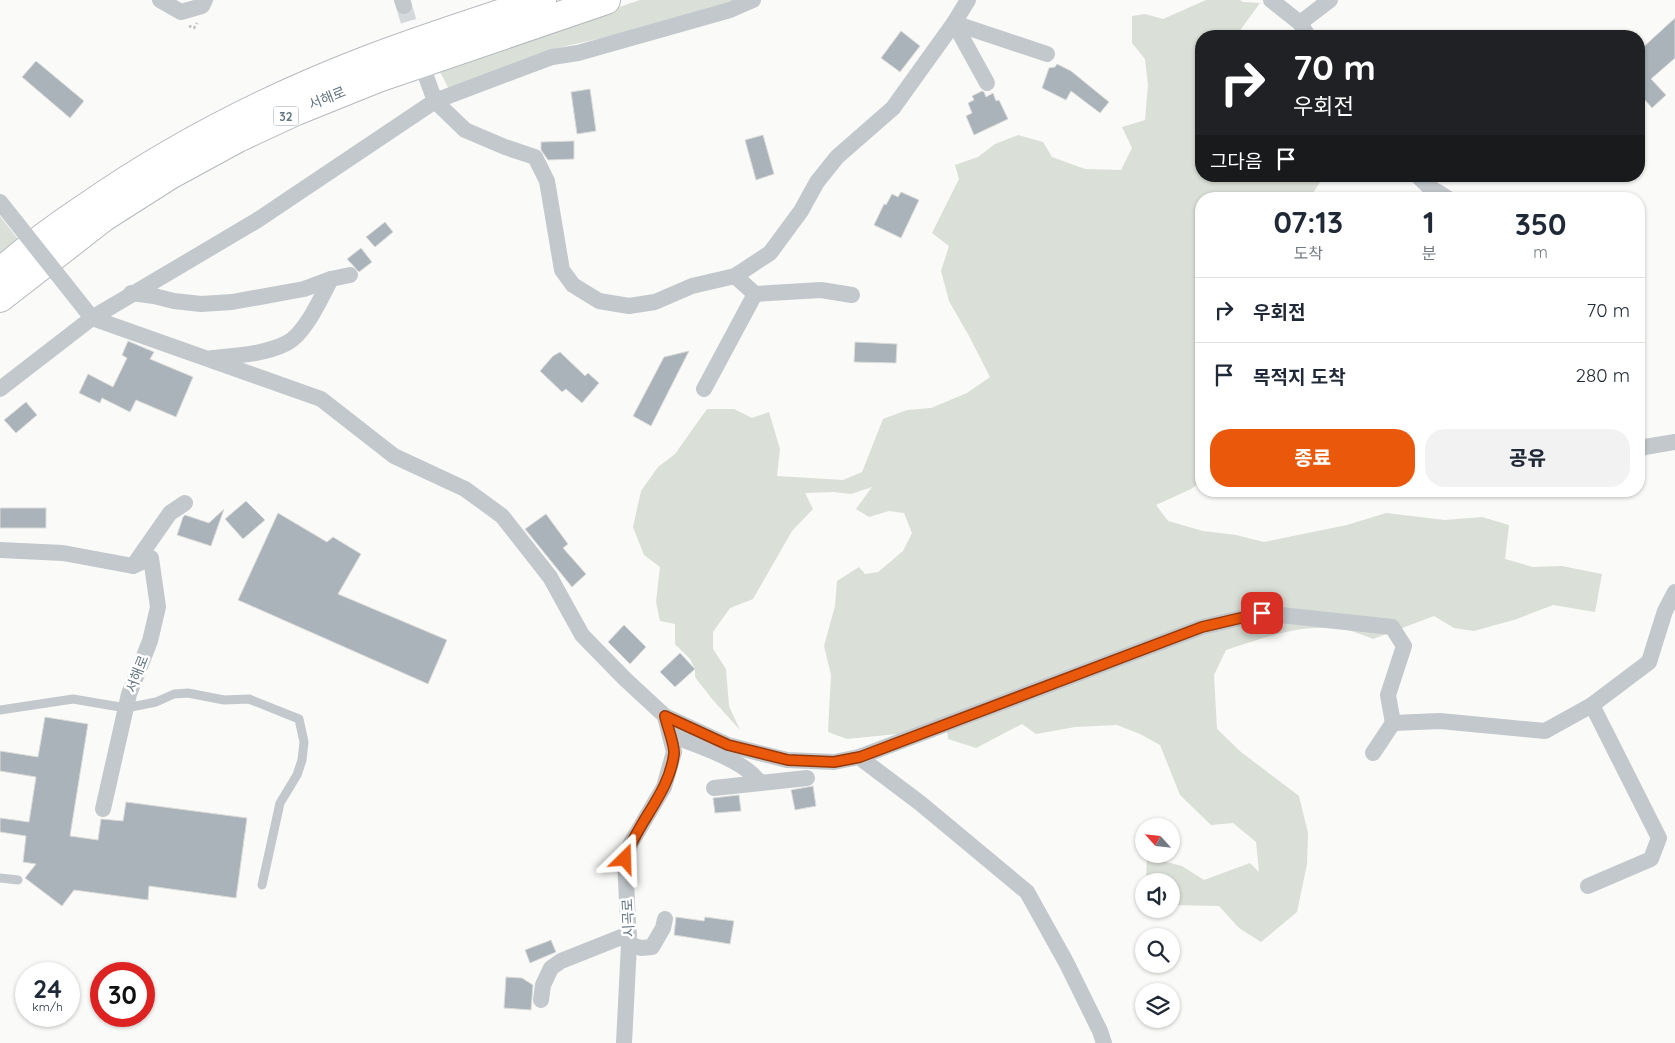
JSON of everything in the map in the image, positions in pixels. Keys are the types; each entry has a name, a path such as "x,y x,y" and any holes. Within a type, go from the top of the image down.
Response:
{"highway":[{"name":"서해로","path":"0,272 53,230 111,190 205,134 256,107 363,62 542,0"},
{"name":"서해로","path":"0,298 104,218 170,175 238,138 296,111 378,78 606,0"}],"street":[{"path":"160,0 181,12 202,6 205,0"},
{"path":"0,389 92,318 131,293 256,221 435,101 552,57 578,54 730,10 753,0"},
{"path":"424,71 435,101 465,130 535,157 547,181 562,270 573,285 599,301 628,306 655,302 692,286 735,276 770,252 801,211 817,182 837,157 893,108 954,23 968,0"},
{"path":"1271,0 1304,30 1330,0"},
{"path":"954,23 1047,54"},
{"path":"954,23 987,82"},
{"path":"1424,182 1437,192"},
{"path":"0,202 92,318 321,399 394,456 465,489 502,516 550,578 582,635 625,679 665,716 728,745 788,760 834,762 860,757 1202,627 1262,613 1392,626 1404,646 1388,696 1393,724 1373,753"},
{"path":"131,293 201,304 232,302 304,289 331,279 350,275"},
{"path":"735,276 755,294 821,290 852,295"},
{"path":"208,359 253,354 288,342 302,329 331,279"},
{"path":"704,389 755,294"},
{"path":"1645,447 1675,442"},
{"path":"133,566 170,513 185,503"},
{"name":"서해로","path":"0,550 63,552 133,566 151,558 158,606 150,641 129,694 103,809"},
{"path":"1393,724 1440,721 1545,731 1592,705 1649,662 1665,611 1675,592"},
{"path":"1588,886 1651,859 1659,838 1592,705"},
{"name":"시곡로","path":"624,1043 629,939 625,859 630,842 664,787 674,752 665,716"},
{"path":"670,735 721,756 748,770 760,783"},
{"path":"860,757 920,803 1027,892 1066,962 1104,1043"},
{"path":"714,788 807,778"},
{"path":"541,1000 543,984 551,968 561,960 629,939 641,948 652,947 663,928 664,919"}],"lane":[{"path":"0,710 73,699 126,708 156,702 174,694 188,692 224,700 249,699 299,719 304,742 302,760 297,775 280,803 262,885"},
{"path":"0,878 18,880"}],"shaded area":[{"path":"640,0 737,0 616,35 557,48 450,91 439,70 491,50"},
{"path":"1206,0 1240,0 1243,2 1260,3 1240,30 1195,30 1195,182 1320,182 1314,192 1195,192 1195,486 1156,505 1168,521 1203,531 1236,535 1264,542 1347,525 1386,513 1445,520 1482,517 1509,525 1505,559 1533,567 1562,566 1602,574 1595,612 1553,605 1517,619 1474,631 1454,628 1434,616 1373,639 1347,630 1331,628 1301,629 1270,636 1226,650 1214,675 1217,729 1241,752 1299,796 1308,833 1307,864 1297,912 1261,942 1239,928 1219,906 1180,905 1180,873 1146,873 1147,863 1170,863 1182,866 1204,880 1250,863 1259,872 1256,842 1233,823 1211,825 1180,795 1160,745 1140,734 1117,725 1075,727 1036,734 1022,724 976,748 948,739 947,729 847,739 828,732 831,675 824,646 835,606 837,581 859,567 865,574 878,572 903,551 912,533 904,513 889,511 869,517 856,509 872,487 851,494 833,492 805,493 813,509 792,531 753,599 730,608 713,632 713,649 726,669 729,706 740,730 695,677 695,669 690,659 675,644 675,624 660,621 656,602 660,567 644,555 633,527 641,491 658,467 675,454 707,409 734,409 752,418 769,412 780,449 777,476 843,480 862,472 883,419 907,410 931,408 967,393 990,377 949,301 941,271 949,246 932,233 959,179 955,165 978,157 995,144 1018,135 1043,142 1052,157 1085,169 1121,170 1132,148 1122,127 1145,120 1148,85 1145,59 1132,43 1132,16 1145,14 1163,19"},
{"path":"0,216 18,239 0,254"}],"building":[{"path":"1675,18 1675,58 1651,79 1666,95 1652,108 1645,100 1645,46"},
{"path":"901,31 920,46 900,72 881,58"},
{"path":"36,61 84,101 70,118 22,77"},
{"path":"1057,64 1071,71 1109,102 1100,113 1071,91 1066,100 1042,88 1049,68 1055,67"},
{"path":"590,89 596,131 577,134 571,92"},
{"path":"982,91 986,97 993,93 996,101 999,100 1008,119 974,135 966,116 972,113 968,103 974,100 972,96"},
{"path":"763,135 774,174 756,180 745,140"},
{"path":"574,141 574,159 548,160 541,150 541,142"},
{"path":"901,192 919,200 901,238 874,225 884,204 886,205 892,194 898,197"},
{"path":"385,222 393,232 375,247 366,237"},
{"path":"361,248 372,262 359,272 347,259"},
{"path":"128,341 154,352 150,359 193,377 176,417 136,400 130,412 102,398 100,403 79,393 88,374 113,387 127,358 122,355"},
{"path":"855,342 897,344 896,363 854,362"},
{"path":"689,351 651,426 633,416 664,357"},
{"path":"560,352 585,376 588,373 599,383 582,403 566,389 562,392 540,371 553,356"},
{"path":"26,402 37,415 16,433 4,420"},
{"path":"246,501 265,520 243,539 225,519"},
{"path":"0,508 46,508 46,528 0,528"},
{"path":"224,509 211,546 177,535 185,515 209,523"},
{"path":"278,513 327,542 333,537 361,554 338,594 447,640 428,684 238,600"},
{"path":"546,514 568,544 563,548 586,574 572,587 525,529"},
{"path":"624,625 646,647 630,664 608,642"},
{"path":"680,653 695,669 675,687 660,672"},
{"path":"45,717 88,724 70,836 98,840 101,819 123,821 126,802 247,818 236,898 149,886 148,900 74,890 62,906 25,878 36,864 23,862 26,836 0,832 0,818 29,822 36,777 0,771 0,751 38,757"},
{"path":"813,786 816,806 795,810 791,790"},
{"path":"739,795 741,811 715,813 713,798"},
{"path":"676,917 704,921 705,917 734,921 730,944 674,935"},
{"path":"551,940 556,952 530,963 525,950"},
{"path":"506,977 522,978 533,985 531,1010 504,1008"}],"tunnel":[{"path":"404,6 417,50"}],"route":[{"path":"625,859 630,842 664,787 674,752 665,716 728,745 788,760 834,762 860,757 1202,627 1262,613"}]}
